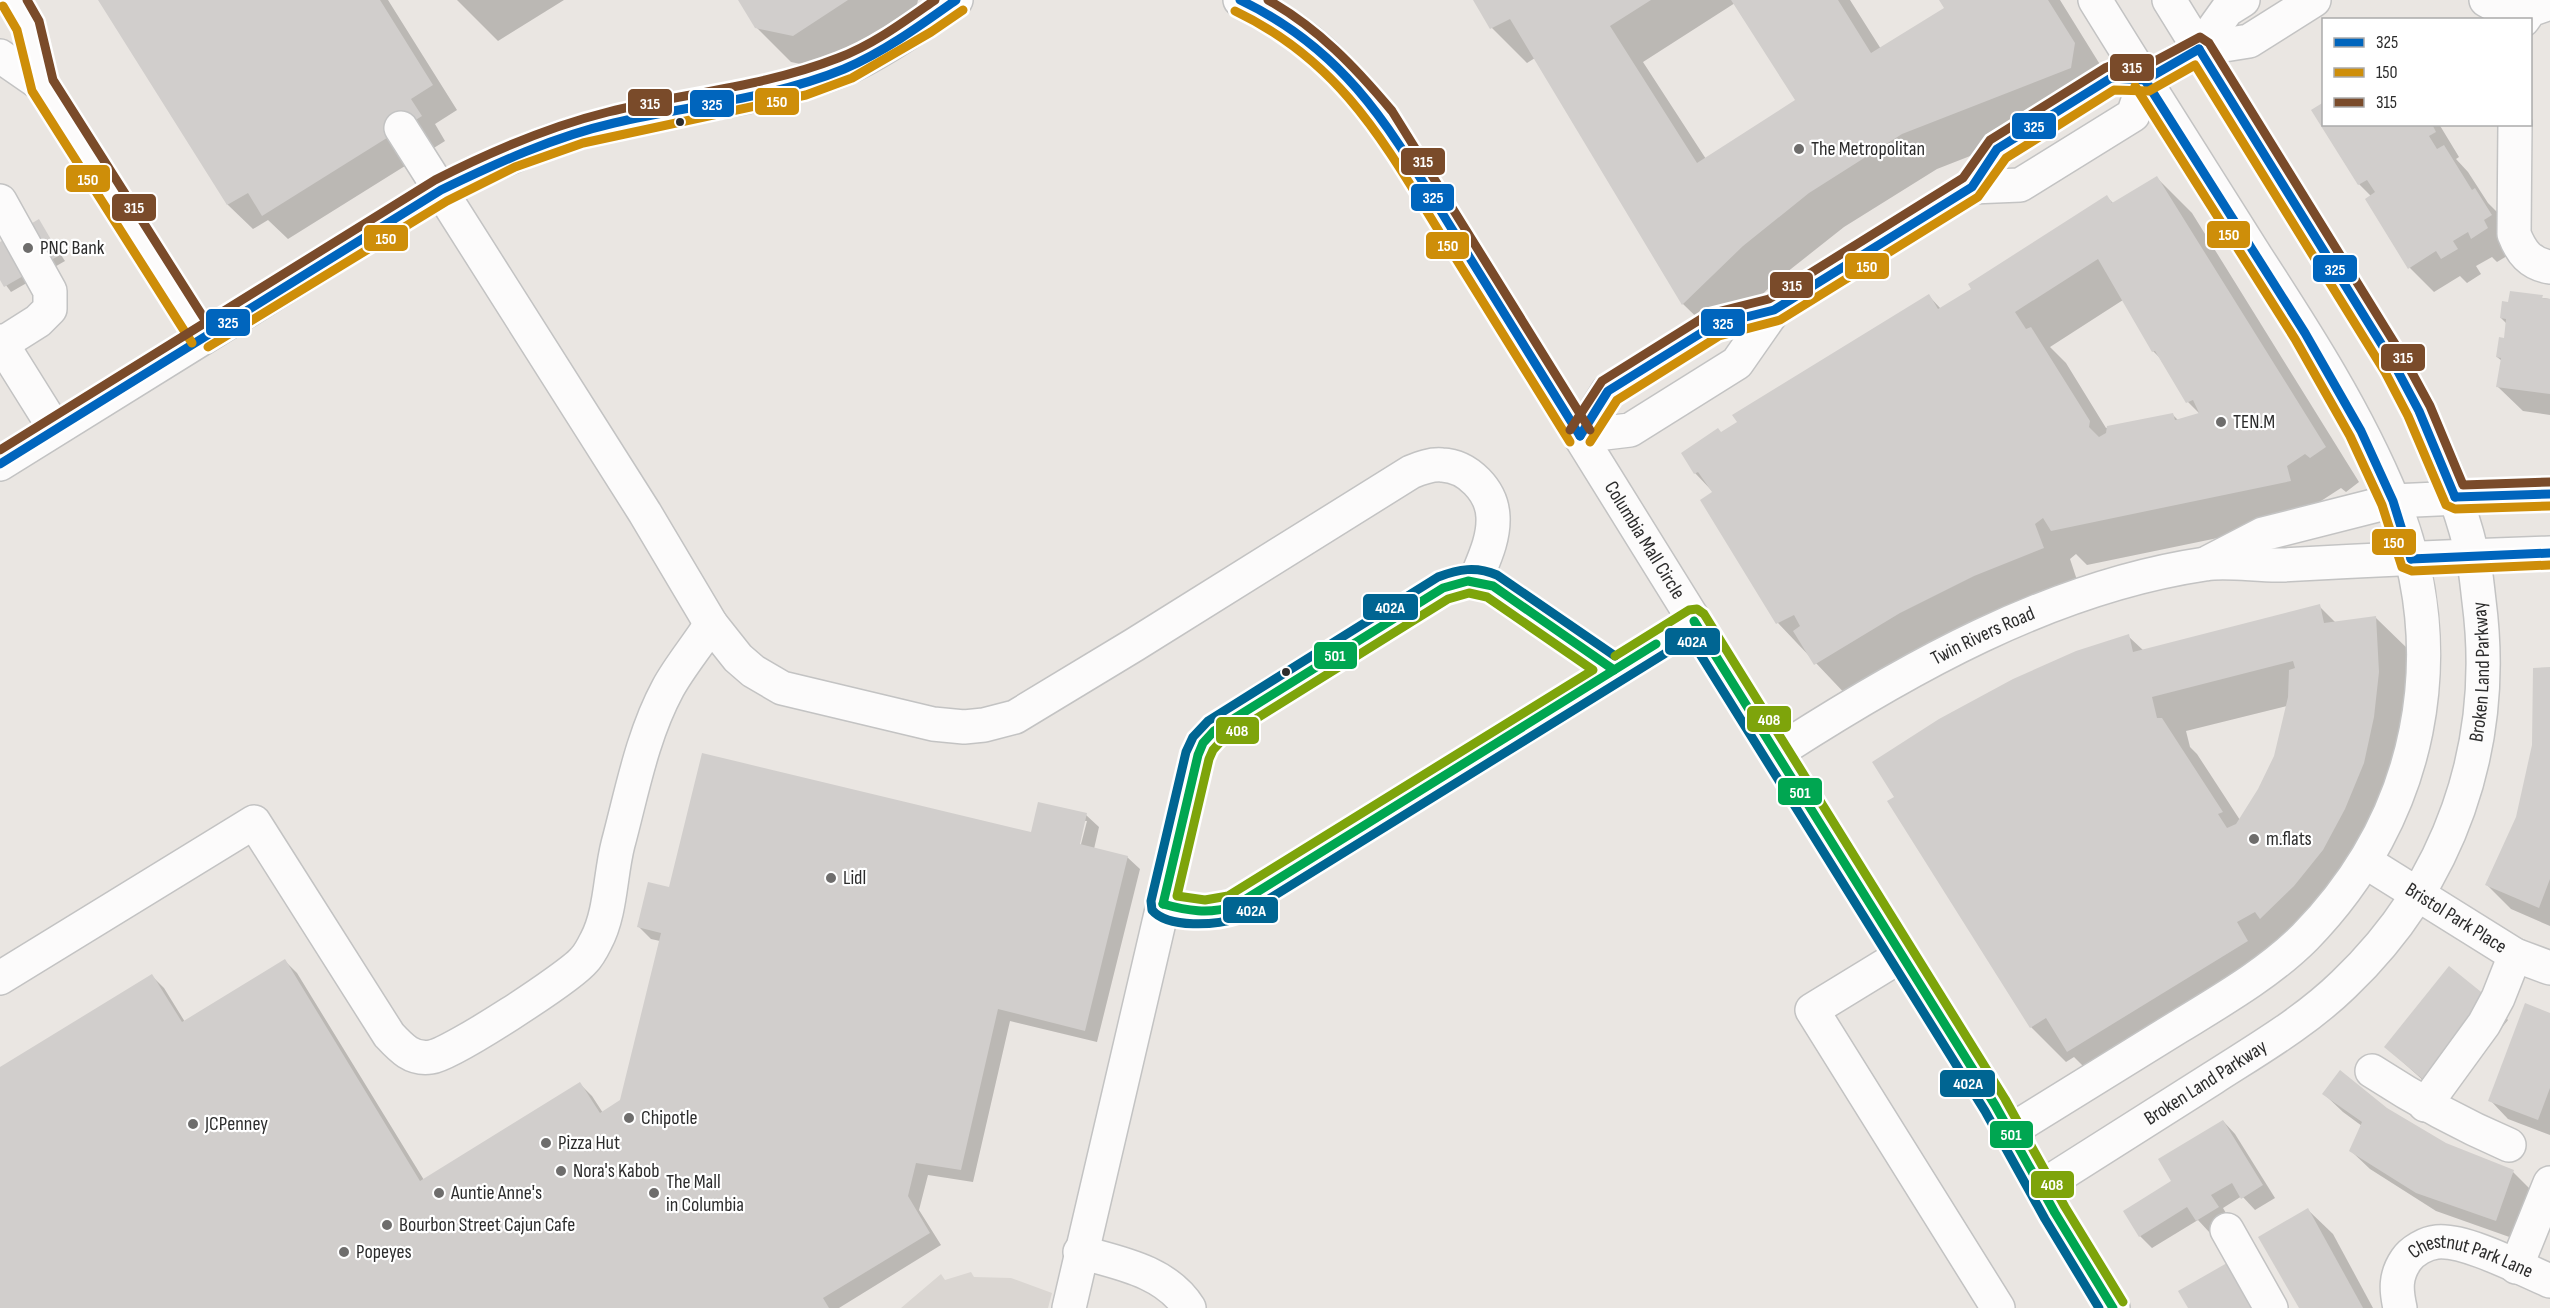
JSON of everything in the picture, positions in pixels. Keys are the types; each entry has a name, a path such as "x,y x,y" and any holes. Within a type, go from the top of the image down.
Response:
{"street":[{"path":"13,0 28,25 42,85 202,337"},
{"path":"0,464 441,190 510,156 580,131 802,84 846,68 925,22 956,0"},
{"name":"Columbia Mall Circle","path":"1240,0 1262,9 1304,35 1343,72 1383,119 1902,955 2010,1131 2113,1308"},
{"path":"2010,1131 2259,975 2303,939 2338,900 2366,862 2389,820 2406,776 2418,724 2424,672 2423,625 2411,558 2393,501 2361,431 2311,342 2095,0"},
{"name":"Broken Land Parkway","path":"2041,1187 2298,1024 2343,985 2385,941 2418,895 2448,839 2464,790 2479,731 2484,674 2481,621 2473,555 2455,497 2419,411 2395,366 2169,0"},
{"path":"2199,49 2227,10 2243,0"},
{"path":"1580,436 1608,391 1714,325 1774,310 1972,187 1997,148 2111,78 2145,80 2199,49 2249,41 2314,0"},
{"path":"2486,0 2529,10"},
{"path":"0,56 42,85"},
{"path":"1972,187 2020,185 2133,115 2145,80"},
{"path":"2515,126 2514,234 2519,248 2528,258 2542,266 2550,267"},
{"path":"401,128 645,513 711,624 738,657 753,671 782,688 933,724 964,727 984,725 1015,717 1411,472 1427,466 1444,464 1460,470 1476,479 1486,495 1493,515 1491,541 1476,579"},
{"path":"0,201 50,291 51,301 50,309 38,321 1,343 55,429"},
{"path":"1580,436 1630,430 1737,363 1774,310"},
{"name":"Twin Rivers Road","path":"2208,563 2263,534 2393,501 2550,494"},
{"name":"Twin Rivers Road","path":"1776,753 1815,728 1943,655 2047,608 2137,578 2208,563 2257,566 2550,553"},
{"path":"1068,1308 1162,904 1198,755 1203,743 1214,731 1443,588 1459,582 1476,579 1493,586 1614,670"},
{"path":"1162,904 1193,913 1218,912 1233,907 1694,621"},
{"path":"0,978 254,822 389,1035 405,1051 416,1056 431,1057 444,1053 481,1032 562,979 584,961 603,928 613,866 652,725 668,687 711,624"},
{"name":"Bristol Park Place","path":"2366,862 2418,895 2539,957"},
{"path":"1902,955 1812,1010 1998,1308"},
{"path":"2425,1105 2484,1024 2498,998 2539,957"},
{"path":"2372,1071 2461,1125 2509,1146"},
{"path":"2516,1267 2550,1183"},
{"path":"2227,1230 2271,1308"},
{"name":"Chestnut Park Lane","path":"2400,1308 2396,1282 2401,1268 2408,1257 2419,1248 2436,1242 2457,1243 2550,1281"},
{"path":"1080,1252 1130,1266 1156,1278 1179,1293 1189,1308"}],"shaded area":[{"path":"971,1272 974,1277 1011,1278 1052,1293 1048,1308 901,1308 941,1274 945,1280"}],"building":[{"path":"98,0 380,0 433,85 411,99 422,116 262,216 248,193 227,205"},
{"path":"738,0 848,0 793,36 755,28"},
{"name":"The Metropolitan","path":"1473,0 1651,0 1610,26 1697,163 1795,100 1731,0 1838,0 1871,53 1944,8 1939,0 2048,0 2075,43 2071,68 1902,134 1809,193 1743,246 1682,305 1510,19 1490,29"},
{"path":"2322,103 2322,126 2433,126 2436,132 2429,136 2437,149 2444,145 2472,190 2475,188 2492,215 2484,220 2488,228 2471,239 2468,232 2453,241 2458,249 2441,259 2436,251 2408,269 2365,199 2375,192 2367,180 2358,185 2311,110"},
{"name":"TEN.M","path":"2157,176 2326,447 2310,458 2305,454 2287,466 2291,481 2051,531 2043,518 2035,524 2044,548 1974,576 1900,613 1814,665 1793,631 1800,626 1794,615 1776,624 1700,500 1712,492 1698,472 1694,474 1681,453 1718,428 1721,432 1737,422 1732,415 1929,294 1938,309 1971,289 1968,284 2107,195 2112,203","holes":["2098,259 2152,352 2155,351 2186,403 2193,400 2199,413 2175,420 2173,413 2107,426 2106,433 2099,437 2089,427 2090,421 2031,327 2026,329 2015,312"]},
{"name":"PNC Bank","path":"39,219 60,255 4,287 0,280 0,242"},
{"path":"2510,291 2543,295 2542,298 2550,299 2550,394 2496,387 2501,358 2496,357 2499,337 2504,338 2506,319 2500,318 2502,301 2508,302"},
{"name":"m.flats","path":"2320,604 2324,623 2376,616 2379,672 2374,717 2364,763 2345,809 2323,850 2294,886 2260,919 2255,912 2237,922 2248,941 2067,1052 2046,1018 2030,1028 1887,801 1894,797 1872,762 1939,719 2013,679 2076,651 2129,634 2133,652","holes":["2293,661 2295,668 2289,670 2288,697 2274,756 2258,789 2236,824 2227,828 2218,814 2223,812 2162,718 2157,718 2152,697"]},
{"path":"2550,667 2550,879 2539,908 2485,885 2516,817 2532,745 2533,668"},
{"path":"702,753 1031,832 1038,802 1087,813 1080,844 1128,856 1085,1031 998,1009 961,1170 916,1163 908,1196 930,1233 823,1298 829,1308 0,1308 0,1067 152,974 182,1022 285,959 420,1181 580,1082 600,1113 620,1100 661,933 637,927 648,882 669,887"},
{"path":"2449,966 2491,1000 2425,1081 2384,1047"},
{"path":"2525,1003 2550,1013 2550,1088 2538,1120 2488,1101"},
{"path":"2340,1070 2387,1108 2446,1143 2514,1170 2496,1221 2416,1193 2349,1151 2362,1122 2322,1094"},
{"path":"2223,1120 2263,1185 2241,1199 2232,1183 2211,1195 2219,1207 2196,1221 2187,1207 2139,1237 2123,1211 2171,1181 2158,1159"},
{"path":"2308,1208 2363,1308 2299,1308 2258,1237"},
{"path":"2227,1263 2255,1308 2188,1308 2178,1291"}],"transit line":[{"name":"315","path":"27,0 39,21 53,80 212,331"},
{"name":"315","path":"0,450 435,180 519,141 585,118 637,105 753,83 838,58 876,39 935,0"},
{"name":"325","path":"0,464 441,190 526,152 591,129 759,95 844,69 888,46 956,0"},
{"name":"325","path":"1240,0 1280,22 1313,46 1343,73 1369,103 1415,169 1580,436"},
{"name":"315","path":"1268,0 1303,23 1335,50 1392,111 1590,430"},
{"name":"150","path":"3,6 17,30 32,91 192,343"},
{"name":"150","path":"208,347 447,201 515,167 583,143 806,95 852,78 931,32 963,10"},
{"name":"150","path":"1235,11 1274,32 1307,57 1335,83 1361,113 1406,178 1570,442"},
{"name":"315","path":"1570,430 1602,381 1709,314 1769,299 1963,178 1990,140 2105,68 2110,66 2142,68 2200,37 2209,43 2405,360 2430,406 2463,485 2550,482"},
{"name":"325","path":"2199,49 2395,366 2419,411 2455,497"},
{"name":"325","path":"1580,436 1608,391 1714,325 1774,310 1972,187 1997,149 2111,78 2145,80 2199,49"},
{"name":"150","path":"1590,442 1617,400 1719,336 1780,320 1978,197 2006,158 2114,90 2149,91 2195,65 2385,372 2408,416 2446,505 2455,509 2550,506"},
{"name":"325","path":"2145,80 2305,333 2361,431 2393,501 2411,559"},
{"name":"150","path":"2135,86 2295,339 2350,436 2382,505 2402,567 2412,571 2550,565"},
{"name":"325","path":"2455,497 2550,494"},
{"name":"325","path":"2411,559 2550,553"},
{"name":"402A","path":"1615,656 1497,575 1482,570 1468,570 1438,577 1208,721 1193,737 1186,752 1151,901 1152,910 1159,916 1181,923 1206,924 1238,918 1690,638 1985,1111 2045,1219 2099,1308"},
{"name":"501","path":"1163,904 1198,755 1203,743 1214,731 1443,588 1468,581 1493,586 1614,670"},
{"name":"408","path":"1469,593 1487,597 1593,670 1228,896 1205,900 1177,896 1209,759 1222,740 1448,599 1469,593"},
{"name":"408","path":"1615,656 1689,610 1697,609 1704,614 2005,1099 2065,1207 2123,1302"},
{"name":"501","path":"1694,621 1995,1105 2055,1213 2113,1308"},
{"name":"501","path":"1163,904 1198,911 1233,907 1656,644"}],"place":[{"name":"The Metropolitan","path":"1799,149"},
{"name":"PNC Bank","path":"28,248"},
{"name":"TEN.M","path":"2221,422"},
{"name":"m.flats","path":"2254,839"},
{"name":"Lidl","path":"831,878"},
{"name":"Chipotle","path":"629,1118"},
{"name":"JCPenney","path":"193,1124"},
{"name":"Pizza Hut","path":"546,1143"},
{"name":"Nora's Kabob","path":"561,1171"},
{"name":"Auntie Anne's","path":"439,1193"},
{"name":"The Mall in Columbia","path":"654,1193"},
{"name":"Bourbon Street Cajun Cafe","path":"387,1225"},
{"name":"Popeyes","path":"344,1252"}]}
